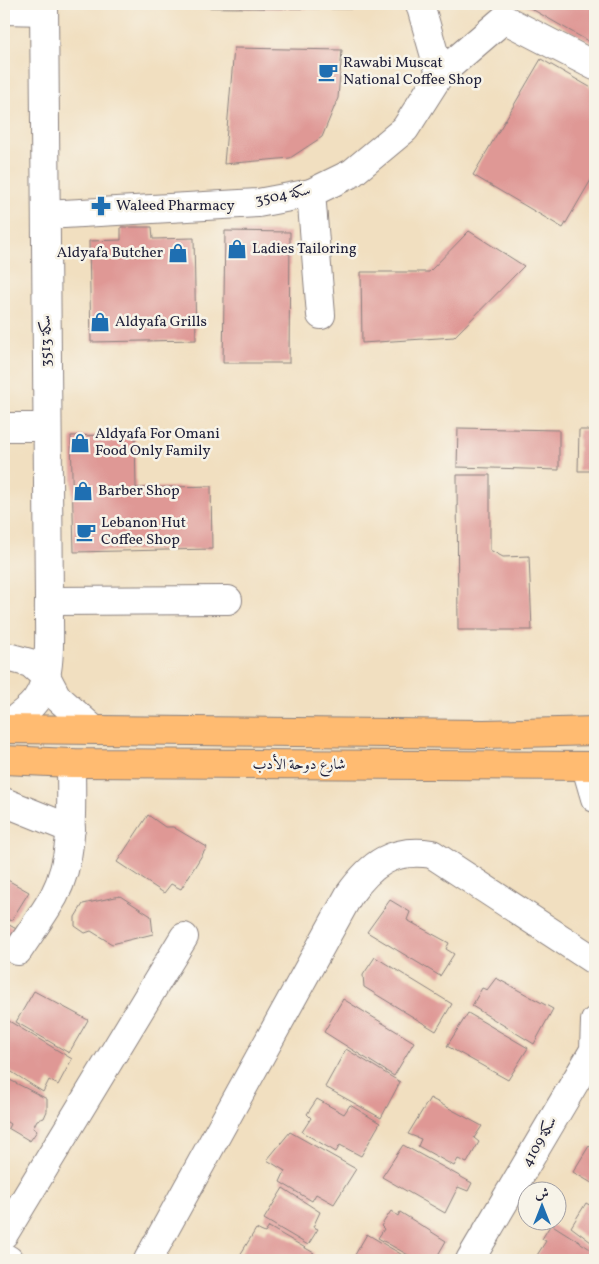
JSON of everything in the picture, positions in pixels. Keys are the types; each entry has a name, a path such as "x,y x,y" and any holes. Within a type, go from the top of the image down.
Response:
{"main road":[{"path":"4,728 484,734 595,731"},
{"name":"شارع دوحة الأدب","path":"4,760 71,763 591,766"}],"street":[{"path":"420,4 440,74"},
{"path":"4,10 44,7"},
{"name":"سكة 3513","path":"4,728 25,712 37,699 47,678 49,610 44,7"},
{"name":"سكة 3504","path":"46,215 258,202 311,193 352,173 405,129 440,74 504,19 595,66"},
{"path":"311,193 320,315"},
{"path":"4,427 47,427"},
{"path":"6,656 32,638 49,610 228,600"},
{"path":"6,656 30,663 47,678 58,697 93,729"},
{"path":"18,951 54,894 68,851 71,829 71,763"},
{"path":"591,766 595,798"},
{"path":"4,802 71,829"},
{"path":"148,1260 349,895 362,877 375,864 401,853 419,852 432,854 595,961"},
{"path":"4,1234 184,937"},
{"path":"595,1022 595,1050"},
{"name":"سكة 4109","path":"470,1260 595,1050"},
{"path":"4,1257 9,1260"}],"building":[{"path":"147,4 351,4 351,9 147,7"},
{"path":"523,4 595,4 595,45"},
{"path":"234,48 342,50 338,98 322,137 290,158 224,164"},
{"path":"541,59 595,90 595,173 563,228 473,175"},
{"path":"121,227 152,227 153,239 194,238 196,340 91,342 89,241 121,240"},
{"path":"225,231 290,232 289,363 223,363"},
{"path":"469,231 524,266 454,337 362,343 361,272 429,272"},
{"path":"458,428 559,430 559,470 457,467"},
{"path":"579,430 595,430 595,471 578,471"},
{"path":"135,434 136,488 211,486 212,549 74,552 71,436"},
{"path":"457,475 490,475 490,550 503,557 529,556 532,630 458,630"},
{"path":"148,815 165,827 173,827 207,847 181,889 171,884 164,893 117,862"},
{"path":"4,878 29,892 11,921 4,917"},
{"path":"120,896 151,916 153,934 112,944 91,931 85,933 75,926 75,917 83,904"},
{"path":"390,900 410,912 407,920 449,943 446,949 454,954 440,976 367,932"},
{"path":"4,922 27,935 18,949 4,940"},
{"path":"375,957 452,1004 436,1031 364,987 363,975"},
{"path":"496,978 553,1009 534,1044 472,1006 482,988 487,990"},
{"path":"34,991 88,1020 69,1053 16,1022"},
{"path":"343,999 414,1042 394,1076 324,1032"},
{"path":"468,1013 528,1048 508,1080 447,1046"},
{"path":"4,1018 72,1059 58,1085 49,1080 43,1092 4,1067"},
{"path":"346,1049 400,1082 381,1118 325,1087"},
{"path":"4,1077 47,1099 47,1111 44,1118 37,1120 33,1128 37,1131 30,1141 8,1128 10,1124 4,1120"},
{"path":"430,1098 482,1126 474,1138 479,1142 467,1163 458,1159 454,1166 418,1146 421,1139 408,1134"},
{"path":"317,1099 344,1114 350,1105 380,1123 361,1156 340,1145 336,1152 302,1132 311,1118 307,1114"},
{"path":"290,1132 356,1169 334,1204 316,1194 312,1201 280,1182 285,1171 267,1160"},
{"path":"403,1145 472,1183 468,1191 458,1187 445,1213 382,1177"},
{"path":"589,1146 594,1149 595,1146 595,1185 573,1172"},
{"path":"283,1188 320,1212 313,1227 318,1229 308,1245 264,1219"},
{"path":"586,1203 595,1208 595,1245 571,1227"},
{"path":"391,1211 398,1216 400,1212 446,1241 435,1260 417,1260 378,1238 384,1229 381,1226"},
{"path":"269,1227 314,1253 310,1260 237,1260 256,1229 265,1233"},
{"path":"546,1232 564,1232 595,1252 595,1260 534,1260 546,1241 542,1239"},
{"path":"367,1234 411,1260 352,1260"}],"place":[{"name":"Rawabi Muscat National Coffee Shop","path":"328,72"},
{"name":"Waleed Pharmacy","path":"101,206"},
{"name":"Ladies Tailoring","path":"237,249"},
{"name":"Aldyafa Butcher","path":"178,253"},
{"name":"Aldyafa Grills","path":"100,322"},
{"name":"Aldyafa For Omani Food Only Family","path":"80,443"},
{"name":"Barber Shop","path":"83,491"},
{"name":"Lebanon Hut Coffee Shop","path":"86,532"}]}
